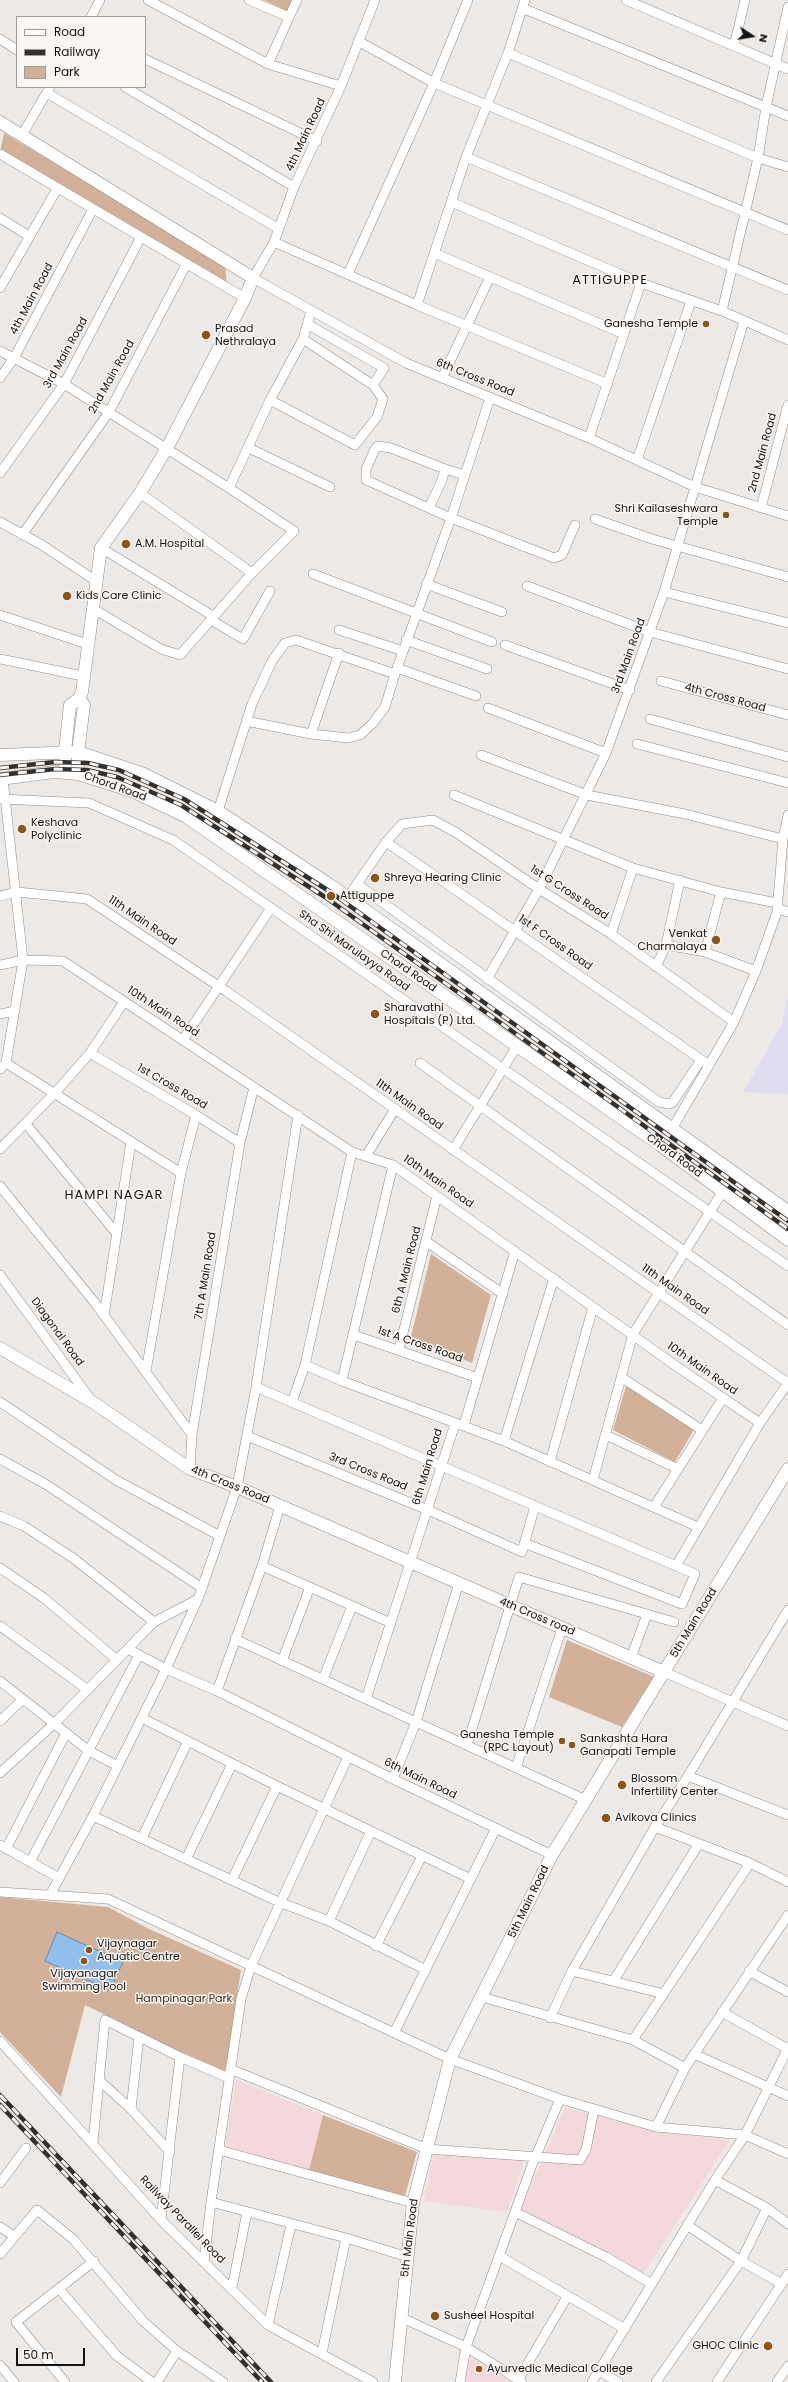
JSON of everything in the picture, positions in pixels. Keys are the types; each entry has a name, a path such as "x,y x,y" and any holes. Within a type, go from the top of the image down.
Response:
{"main road":[{"path":"0,123 22,135 253,278 245,298 167,448 140,493 101,548 79,700"},
{"path":"72,773 65,751 70,705 79,700"},
{"path":"72,773 78,752 84,705 79,700"},
{"name":"Chord Road","path":"0,755 65,751 78,752 144,774 218,811 348,897 788,1211"},
{"name":"Chord Road","path":"2,779 72,773 132,791 185,816 660,1145 788,1240"},
{"name":"4th Cross Road","path":"0,1348 94,1403 190,1469 237,1487 411,1562"},
{"name":"5th Main Road","path":"395,2382 413,2203 450,2059 552,1855 788,1469"},
{"name":"4th Cross road","path":"411,1562 664,1672"}],"street":[{"path":"92,16 100,0"},
{"path":"148,0 268,64 341,86"},
{"path":"249,0 289,17"},
{"path":"268,64 297,0"},
{"name":"4th Main Road","path":"253,278 274,242 294,188 317,141 341,86 375,0"},
{"path":"348,274 434,84 468,0"},
{"path":"626,0 788,69"},
{"path":"734,46 744,0"},
{"path":"417,305 466,157 508,53 524,4 788,116"},
{"path":"722,311 758,158 766,107 788,7"},
{"path":"0,39 16,49"},
{"path":"358,41 434,84 788,230"},
{"path":"508,53 758,158 788,167"},
{"path":"146,59 317,141"},
{"path":"127,88 294,188"},
{"path":"22,135 49,90 279,229"},
{"path":"0,154 186,265 245,298"},
{"path":"466,157 731,268 788,290"},
{"path":"0,288 3,278 30,236 57,189"},
{"path":"451,202 641,283 722,311 788,340"},
{"name":"4th Main Road","path":"0,378 14,358 94,209"},
{"path":"0,218 30,236"},
{"name":"3rd Main Road","path":"0,473 64,384 141,237"},
{"path":"274,242 417,305 608,384"},
{"path":"434,254 624,334"},
{"name":"2nd Main Road","path":"22,534 109,412 186,265"},
{"path":"442,378 490,277"},
{"name":"6th Cross Road","path":"253,278 406,363 589,438 695,487 788,516"},
{"path":"589,438 641,283"},
{"path":"637,460 692,301"},
{"path":"228,488 249,448 270,400 304,339 311,311"},
{"name":"3rd Main Road","path":"487,979 539,889 587,795 606,753 630,690 664,592 744,321"},
{"path":"307,324 384,368 373,384"},
{"path":"270,400 355,445 377,417 382,399 373,384 304,339"},
{"path":"335,360 344,345"},
{"path":"0,351 64,384 167,448 294,531 252,573 180,655 161,649 92,608"},
{"path":"246,721 311,734 348,738 360,735 373,723 385,707 415,613 465,475 490,398"},
{"name":"2nd Main Road","path":"761,508 788,405"},
{"path":"465,475 382,446 375,449 366,469 366,480 450,518 554,558 562,555 574,525"},
{"path":"249,448 330,487"},
{"path":"429,508 442,480 445,469"},
{"path":"140,493 252,573"},
{"path":"595,519 678,546 788,577"},
{"path":"0,522 22,534 96,581"},
{"path":"101,548 243,639 270,591"},
{"path":"313,574 492,642"},
{"path":"426,584 502,612"},
{"path":"527,586 650,632 788,669"},
{"path":"664,592 788,623"},
{"path":"0,615 86,644"},
{"path":"339,630 403,651"},
{"path":"218,811 246,721 272,661 286,643 296,640 476,696"},
{"path":"406,640 487,669"},
{"path":"505,645 630,690"},
{"path":"311,734 339,653"},
{"path":"0,659 83,676"},
{"name":"4th Cross Road","path":"661,681 788,715"},
{"path":"488,708 606,753"},
{"path":"650,719 788,756"},
{"path":"637,744 788,783"},
{"path":"481,755 587,795 685,814 783,839"},
{"path":"2,779 3,799 17,892 23,960 15,1011 3,1066 54,1094 181,1173"},
{"path":"454,795 633,868 721,892 777,905 788,912"},
{"name":"Sha Shi Marulayya Road","path":"3,799 89,803 173,840 788,1266"},
{"path":"660,1145 672,1129 734,1022 756,971 777,905 783,839 788,815"},
{"name":"1st G Cross Road","path":"348,897 386,842 402,824 433,820 457,833 539,889 611,934 656,968 734,1022"},
{"name":"1st F Cross Road","path":"386,842 516,930 709,1065"},
{"path":"611,934 633,868"},
{"path":"656,968 666,945 680,880"},
{"path":"357,884 659,1102 669,1104 673,1102 701,1060"},
{"name":"11th Main Road","path":"0,896 17,892 87,899 218,986 788,1383"},
{"path":"705,952 721,892"},
{"path":"183,1040 271,908"},
{"path":"666,945 705,952 756,971"},
{"name":"10th Main Road","path":"0,965 23,960 64,961 352,1152 392,1165 554,1278 593,1308 633,1334 760,1423"},
{"path":"0,1149 26,1124 90,1053 124,1002"},
{"path":"0,1014 15,1011"},
{"path":"453,1150 517,1046"},
{"name":"1st Cross Road","path":"90,1053 196,1115 240,1143"},
{"path":"420,1063 788,1325"},
{"name":"7th A Main Road","path":"190,1469 192,1435 240,1143 254,1087"},
{"path":"366,1156 395,1109"},
{"path":"146,1371 181,1173 196,1115"},
{"path":"50,1895 93,1816 166,1670 198,1599 237,1487 256,1387 298,1115"},
{"path":"26,1124 117,1234"},
{"path":"104,1316 131,1142"},
{"path":"292,1402 305,1365 352,1152"},
{"path":"342,1381 354,1335 392,1165"},
{"path":"0,1186 104,1316 192,1435"},
{"path":"593,1480 633,1334 709,1210 723,1191"},
{"name":"6th A Main Road","path":"399,1349 427,1242 437,1196"},
{"path":"427,1242 503,1294"},
{"name":"6th Main Road","path":"366,1699 428,1510 440,1466 478,1378 515,1251"},
{"name":"Diagonal Road","path":"0,1275 94,1403"},
{"path":"504,1441 554,1278"},
{"path":"550,1462 593,1308"},
{"name":"1st A Cross Road","path":"354,1335 399,1349 478,1378"},
{"path":"305,1365 342,1381 504,1441 698,1527"},
{"path":"621,1377 702,1430"},
{"path":"256,1387 676,1566 760,1423 788,1383"},
{"path":"654,1507 723,1398"},
{"path":"0,1402 116,1480 220,1536"},
{"path":"606,1434 678,1469"},
{"name":"3rd Cross Road","path":"247,1436 523,1548 682,1604 695,1574 676,1566"},
{"path":"0,1459 47,1485 202,1588"},
{"path":"217,1691 262,1566 280,1506"},
{"path":"523,1548 535,1506"},
{"path":"0,1516 24,1526 73,1558 154,1622"},
{"path":"262,1566 391,1622"},
{"path":"0,1568 44,1598 117,1660"},
{"path":"467,1746 510,1605 521,1576 674,1622"},
{"path":"393,1780 416,1722 459,1583"},
{"path":"282,1661 310,1587"},
{"path":"0,1773 55,1723 154,1622 198,1599"},
{"path":"323,1679 352,1606"},
{"path":"550,2018 572,1971 655,1827 688,1776 788,1610"},
{"path":"631,1658 647,1614"},
{"path":"0,1626 88,1690"},
{"path":"516,1768 562,1628"},
{"path":"235,1639 586,1800"},
{"name":"6th Main Road","path":"128,1649 166,1670 217,1691 393,1780 552,1855"},
{"path":"30,1862 139,1655"},
{"path":"664,1672 788,1726"},
{"path":"0,1681 89,1751 118,1766"},
{"path":"0,1721 23,1699"},
{"path":"142,1718 232,1764 470,1879"},
{"path":"59,1878 3,1847 66,1733"},
{"path":"142,1838 188,1741"},
{"path":"204,2262 229,2073 241,1999 251,1966 279,1902 348,1757"},
{"path":"186,1859 232,1764"},
{"path":"688,1776 788,1815"},
{"path":"232,1880 277,1786"},
{"path":"93,1816 279,1902 329,1921 426,1970"},
{"path":"655,1827 698,1845 750,1863 788,1882"},
{"path":"394,2033 496,1828"},
{"path":"329,1921 371,1831"},
{"path":"614,1980 698,1845"},
{"path":"376,1946 422,1856"},
{"path":"633,2040 750,1863"},
{"path":"0,1892 108,1899 450,2059 560,2099 656,2127 745,2135 788,2154"},
{"path":"656,2127 685,2068 749,1970 785,1927 788,1915"},
{"path":"749,1970 788,1992"},
{"path":"572,1971 614,1980 664,1994"},
{"path":"482,1997 550,2018 633,2040 685,2068"},
{"path":"592,2382 625,2330 687,2225 745,2135 788,2048 722,2012"},
{"path":"93,2142 105,2020 180,2057 229,2073 427,2149 580,2160 586,2150 594,2109"},
{"path":"131,2109 139,2037"},
{"name":"Railway Parallel Road","path":"0,2041 93,2142 161,2220 268,2325 373,2382"},
{"path":"694,2054 768,2089 788,2096"},
{"path":"161,2220 180,2057"},
{"path":"100,2081 131,2109 170,2152"},
{"path":"460,2382 466,2347 535,2157 560,2099"},
{"path":"0,2183 26,2148"},
{"path":"219,2150 413,2203"},
{"path":"715,2180 767,2208 788,2224"},
{"path":"211,2202 291,2225 346,2238 408,2257"},
{"path":"656,2382 741,2260 767,2208"},
{"path":"0,2254 37,2210 73,2239 94,2261 110,2285 143,2321 177,2351 223,2382"},
{"path":"232,2288 246,2212"},
{"path":"515,2212 606,2257 652,2284"},
{"path":"268,2325 291,2225"},
{"path":"687,2225 741,2260 782,2284"},
{"path":"0,2227 14,2236"},
{"path":"322,2353 346,2238"},
{"path":"499,2256 625,2330"},
{"path":"65,2382 16,2322 60,2290 94,2261"},
{"path":"717,2382 788,2274"},
{"path":"60,2290 117,2356 152,2382"},
{"path":"402,2318 466,2347 520,2381 567,2297"},
{"path":"157,2382 177,2351"},
{"path":"0,2365 14,2382"},
{"path":"777,2382 788,2366"},
{"path":"599,2371 618,2382"}],"shaded area":[{"path":"788,996 788,1094 743,1092 782,1024"},
{"path":"236,2080 323,2115 309,2170 225,2146"},
{"path":"565,2108 655,2131 730,2140 640,2279 519,2213"},
{"path":"434,2152 524,2160 507,2212 424,2201"},
{"name":"Ayurvedic Medical College","path":"470,2357 510,2382 465,2382"}],"green space":[{"path":"264,0 295,0 289,12"},
{"path":"4,133 225,266 227,286 0,153"},
{"path":"431,1254 491,1295 472,1363 411,1337"},
{"path":"627,1383 695,1428 675,1462 613,1430"},
{"path":"567,1640 654,1677 622,1727 549,1697"},
{"name":"Hampinagar Park","path":"0,1897 108,1907 149,1929 241,1970 225,2074 85,2005 61,2097 0,2032"},
{"path":"323,2115 417,2152 405,2196 309,2170"}],"water":[{"name":"Vijayanagar Swimming Pool","path":"57,1932 123,1962 110,1990 45,1961"}],"railway":[{"path":"0,768 55,762 88,763 119,770 184,799 329,891 788,1221"},
{"path":"0,775 55,769 87,770 117,777 181,805 325,897 788,1229"},
{"path":"0,2095 271,2382"},
{"path":"0,2105 262,2382"}],"place":[{"name":"Ganesha Temple","path":"706,324"},
{"name":"Prasad Nethralaya","path":"206,335"},
{"name":"Shri Kailaseshwara Temple","path":"726,515"},
{"name":"A.M. Hospital","path":"126,544"},
{"name":"Kids Care Clinic","path":"67,596"},
{"name":"Keshava Polyclinic","path":"22,829"},
{"name":"Shreya Hearing Clinic","path":"375,878"},
{"name":"Attiguppe","path":"331,896"},
{"name":"Venkat Charmalaya","path":"716,940"},
{"name":"Sharavathi Hospitals (P) Ltd.","path":"375,1014"},
{"name":"Ganesha Temple (RPC Layout)","path":"562,1741"},
{"name":"Sankashta Hara Ganapati Temple","path":"572,1745"},
{"name":"Blossom Infertility Center","path":"622,1785"},
{"name":"Avikova Clinics","path":"606,1818"},
{"name":"Vijaynagar Aquatic Centre","path":"89,1950"},
{"name":"Vijayanagar Swimming Pool","path":"84,1961"},
{"name":"Susheel Hospital","path":"435,2316"},
{"name":"GHOC Clinic","path":"768,2346"},
{"name":"Ayurvedic Medical College","path":"479,2369"}],"district":[{"name":"ATTIGUPPE","path":"610,281"},
{"name":"HAMPI NAGAR","path":"114,1196"}]}
